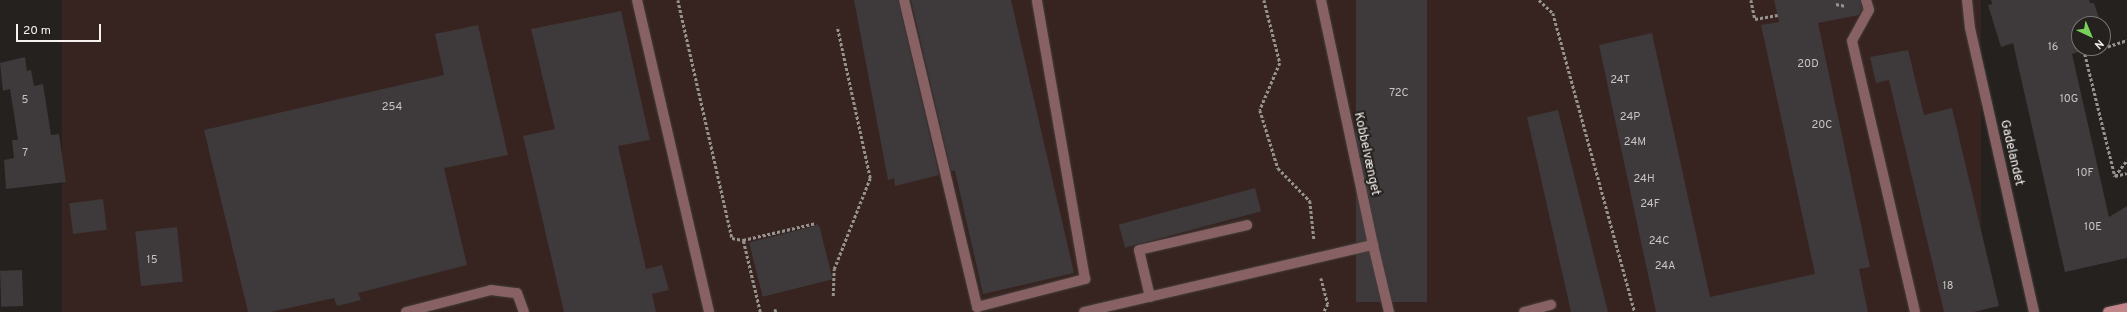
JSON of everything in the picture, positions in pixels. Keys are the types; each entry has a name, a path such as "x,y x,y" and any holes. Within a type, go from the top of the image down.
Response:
{"street":[{"path":"637,0 709,312"},
{"path":"904,0 977,307 1085,279 1037,0"},
{"name":"Kobbelvænget","path":"1320,0 1372,245 1390,312"},
{"path":"1866,0 1869,10 1852,41 1915,312"},
{"name":"Gadelandet","path":"1967,0 1970,28 2034,312"},
{"path":"1150,297 1140,250 1247,225"},
{"path":"1084,312 1372,245"},
{"path":"406,312 491,290 517,293 524,312"},
{"path":"1524,312 1551,305"},
{"path":"2108,312 2127,308"}],"path":[{"path":"678,0 732,238 742,240 816,223"},
{"path":"1264,0 1280,63 1260,110 1278,168 1310,201 1317,259 1328,304 1324,312"},
{"path":"1539,0 1553,12 1636,312"},
{"path":"1751,0 1755,19 1778,15"},
{"path":"834,296 834,269 870,178 837,27"},
{"path":"2111,45 2127,40"},
{"path":"2086,56 2115,176"},
{"path":"2115,176 2127,160"},
{"path":"2115,176 2127,173"},
{"path":"742,240 760,312"}],"shaded area":[{"path":"62,0 1981,0 1981,312 62,312"}],"building":[{"path":"854,0 898,0 939,175 895,186 894,178 888,180"},
{"path":"911,0 1011,0 1074,273 983,294 955,171 951,171"},
{"path":"1356,0 1427,0 1427,302 1356,302"},
{"path":"1774,0 1860,0 1862,9 1859,15 1818,23 1870,267 1859,269 1868,312 1656,312 1599,45 1652,33 1710,297 1815,274 1761,25 1779,22"},
{"path":"1991,0 2089,0 2090,3 2094,3 2098,16 2071,16 2071,56 2072,56 2109,217 2127,206 2127,258 2065,272 2013,43 2001,47 1988,5 1992,4"},
{"path":"621,11 650,140 618,146 646,269 662,265 669,290 652,294 656,312 564,312 523,136 555,129 531,29"},
{"path":"478,25 508,155 444,168 467,265 358,293 361,300 337,306 334,298 271,312 248,312 204,130 444,75 435,34"},
{"path":"1908,50 1924,115 1952,108 1999,306 1973,312 1944,312 1889,80 1876,83 1870,57"},
{"path":"25,57 27,71 31,70 34,86 43,84 51,135 59,134 66,182 6,189 4,160 14,158 12,140 18,140 10,89 3,91 0,63"},
{"path":"1558,110 1608,312 1571,312 1527,117"},
{"path":"1255,188 1261,211 1125,248 1119,224"},
{"path":"103,199 107,230 73,234 69,203"},
{"path":"819,225 833,279 763,297 749,242"},
{"path":"177,227 183,282 141,286 135,231"},
{"path":"22,270 23,306 1,307 0,271"}]}
